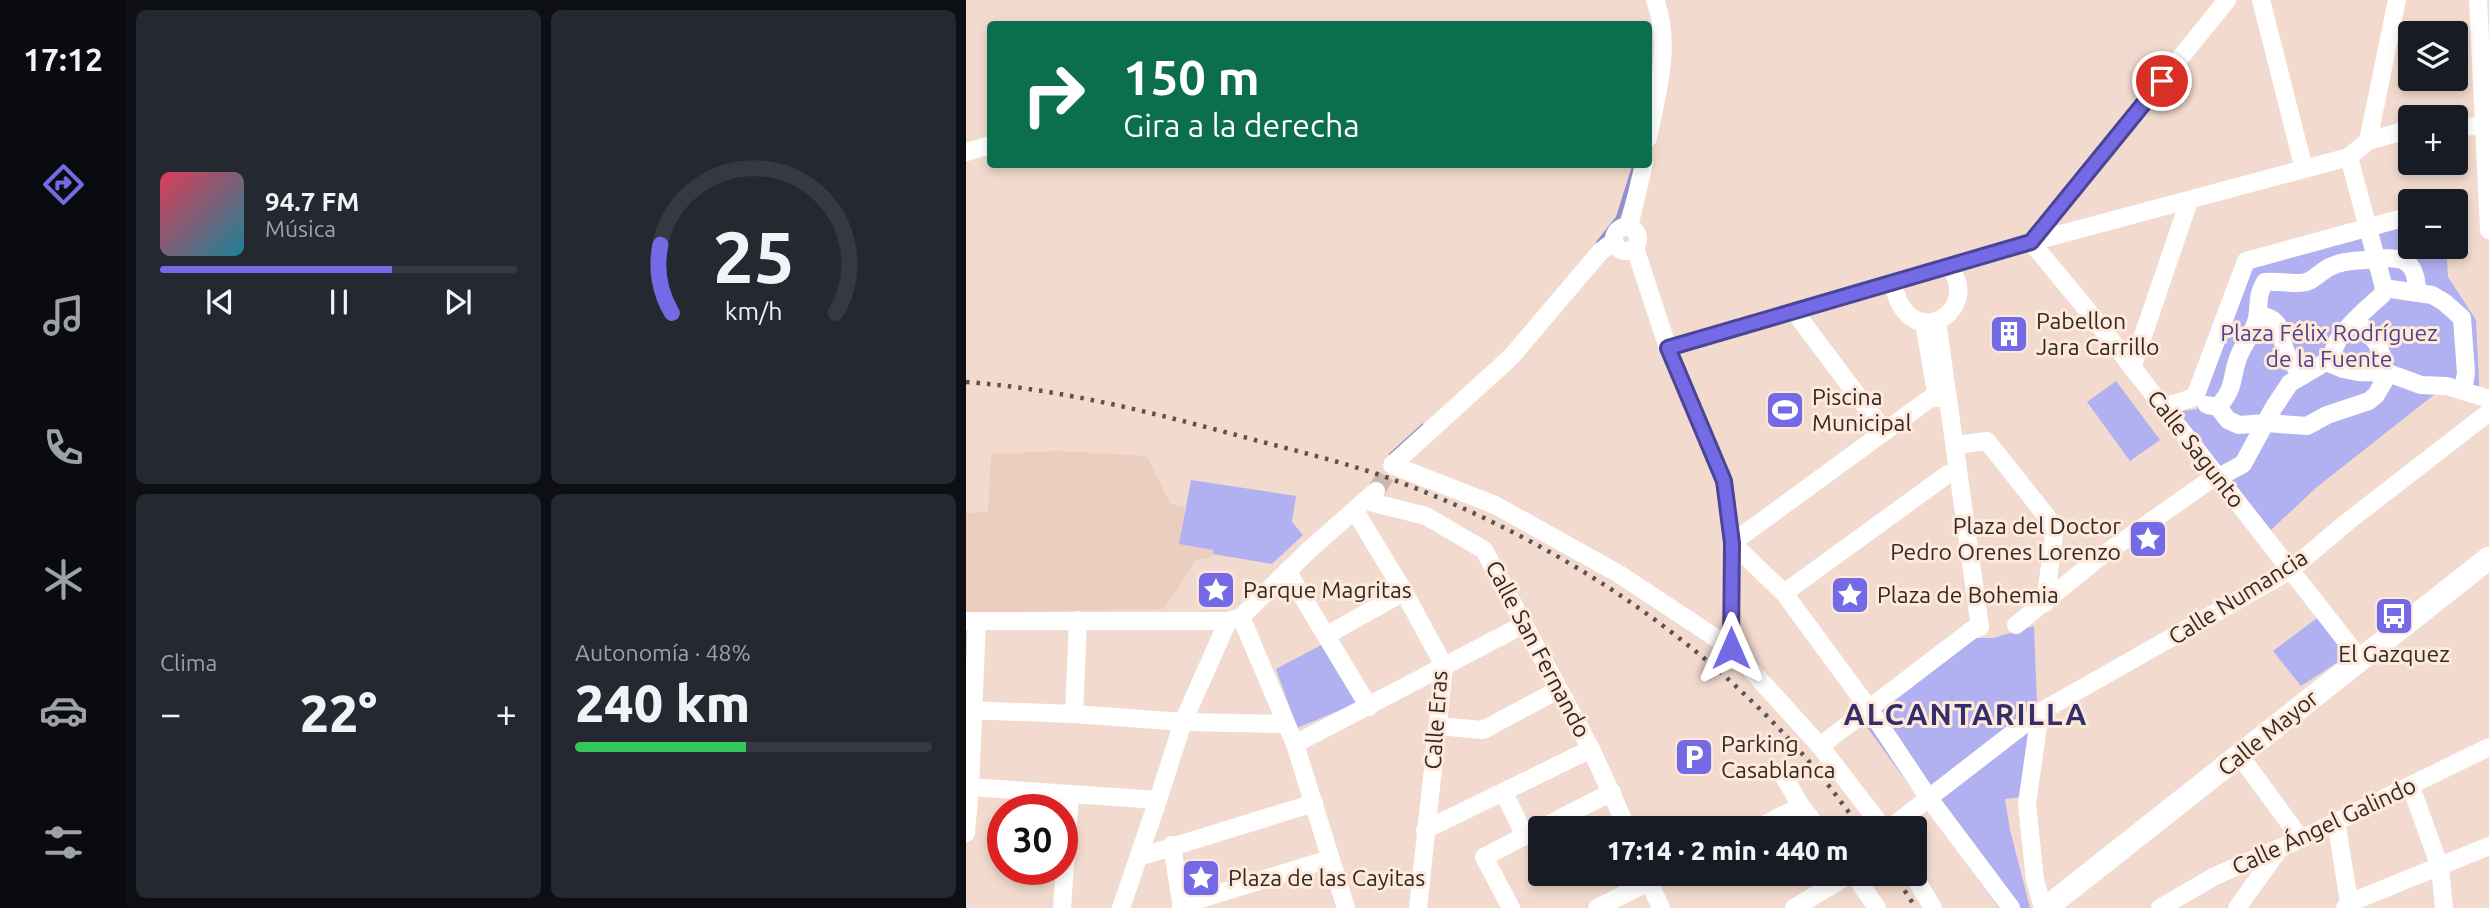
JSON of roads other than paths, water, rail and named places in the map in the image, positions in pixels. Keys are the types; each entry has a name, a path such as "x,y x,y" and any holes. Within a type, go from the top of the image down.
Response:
{"main road":[{"name":"Calle Mayor","path":"2044,908 2489,558"}],"street":[{"path":"1652,114 1664,44 1655,0"},
{"path":"2031,242 2227,0"},
{"path":"2261,0 2304,169"},
{"path":"2368,141 2396,0"},
{"path":"2477,0 2484,70 2482,126 2489,230"},
{"path":"2468,127 2482,126"},
{"path":"1668,348 2031,242 2349,157 2368,141 2398,133"},
{"path":"966,152 987,146"},
{"path":"2016,625 2096,560 2218,476 2243,464 2290,383 2332,357 2337,341 2382,295 2384,288 2370,228 2349,157"},
{"path":"1629,227 1643,168"},
{"path":"2133,368 2189,201"},
{"path":"2246,261 2398,220"},
{"path":"1629,227 1619,229 1613,242 1601,251 1511,357 1392,465 1495,505 1619,574 1731,648 1820,746 1875,816"},
{"path":"1629,227 1638,236 1635,248 1668,348 1724,481 1732,543 1731,648"},
{"path":"1613,242 1622,251 1635,248"},
{"name":"Calle Sagunto","path":"2031,242 2164,407 2360,659"},
{"path":"2246,261 2265,282 2308,282 2331,266 2345,261 2392,257 2408,262 2416,276 2417,293"},
{"path":"2195,397 2246,261"},
{"path":"1893,282 1896,301 1908,316 1931,322 1950,312 1958,295 1957,282 1950,266"},
{"path":"2218,407 2232,389 2238,357 2253,330 2258,315 2259,291 2265,282"},
{"path":"2384,288 2432,295 2462,318 2466,373 2463,391"},
{"path":"1794,311 1884,431"},
{"path":"2258,315 2278,324 2286,351 2302,376"},
{"path":"2164,407 2195,397 2208,405 2218,407 2228,420 2239,425 2266,423 2295,427 2307,426 2327,415 2369,401 2376,396 2387,373 2381,346 2355,320"},
{"path":"1931,322 1936,394 1976,629"},
{"path":"1931,322 1956,445 1976,629"},
{"path":"2326,362 2358,372 2387,373 2421,385 2447,386 2489,400"},
{"path":"1732,543 1936,394"},
{"name":"Calle Numancia","path":"1905,816 2040,712 2290,571 2346,523 2489,412"},
{"path":"1956,445 1987,441 2055,527 2045,603"},
{"path":"1784,593 1948,474"},
{"path":"1121,908 1183,722 1234,619 1366,501"},
{"name":"Calle Eras","path":"1366,501 1404,592 1444,666 1418,908"},
{"name":"Calle San Fernando","path":"1366,501 1426,516 1484,550 1591,749 1622,816"},
{"path":"1732,543 1784,593 1870,710 1928,797 2011,908"},
{"path":"1287,571 1369,707"},
{"path":"1327,635 1404,592"},
{"path":"966,824 970,787 971,621 1234,619"},
{"path":"1234,619 1294,744 1346,908"},
{"path":"1074,714 1078,620"},
{"path":"1294,744 1523,625"},
{"path":"1820,746 1976,629"},
{"path":"1438,726 1483,730 1558,690"},
{"path":"969,711 1074,714 1183,722 1286,724"},
{"path":"2040,712 2027,804 2035,880 2044,908"},
{"name":"Calle Ángel Galindo","path":"2160,908 2215,876 2301,839 2489,747"},
{"path":"1425,830 1591,749"},
{"path":"2240,756 2301,839"},
{"path":"1783,775 1809,816"},
{"path":"970,787 1058,794"},
{"path":"2410,787 2441,867 2444,908"},
{"path":"1565,816 1612,792"},
{"path":"1504,793 1528,822"},
{"path":"1078,795 1158,800"},
{"path":"1139,857 1314,803"},
{"path":"1781,816 1801,806"},
{"path":"2336,821 2348,906 2489,846"},
{"path":"1511,908 1484,857 1528,835"},
{"path":"1172,845 1182,906 1329,859"},
{"path":"2237,908 2280,848"},
{"path":"1062,908 1064,885"},
{"path":"1597,908 1634,886"},
{"path":"1651,886 1661,908"},
{"path":"1794,908 1831,886"},
{"path":"1862,886 1877,908"},
{"path":"1920,886 1933,908"}],"waterway":[{"path":"1598,243 1618,218 1634,168"},
{"path":"1391,455 1423,426"}],"tunnel":[{"path":"1376,491 1392,465"}],"railway":[{"path":"966,382 1036,390 1104,403 1312,455 1383,476 1443,499 1501,526 1612,590 1714,667 1761,710 1805,757 1852,816"},
{"path":"1902,886 1916,908"}],"place":[{"name":"Pabellon Jara Carrillo","path":"2009,334"},
{"name":"Piscina Municipal","path":"1785,410"},
{"name":"Plaza del Doctor Pedro Orenes Lorenzo","path":"2148,539"},
{"name":"Parque Magritas","path":"1216,590"},
{"name":"Plaza de Bohemia","path":"1850,595"},
{"name":"El Gazquez","path":"2394,616"},
{"name":"Parking Casablanca","path":"1694,757"},
{"name":"Plaza de las Cayitas","path":"1201,878"}],"district":[{"name":"ALCANTARILLA","path":"1966,715"}],"park label":[{"name":"Plaza Félix Rodríguez de la Fuente","path":"2329,346"}]}
